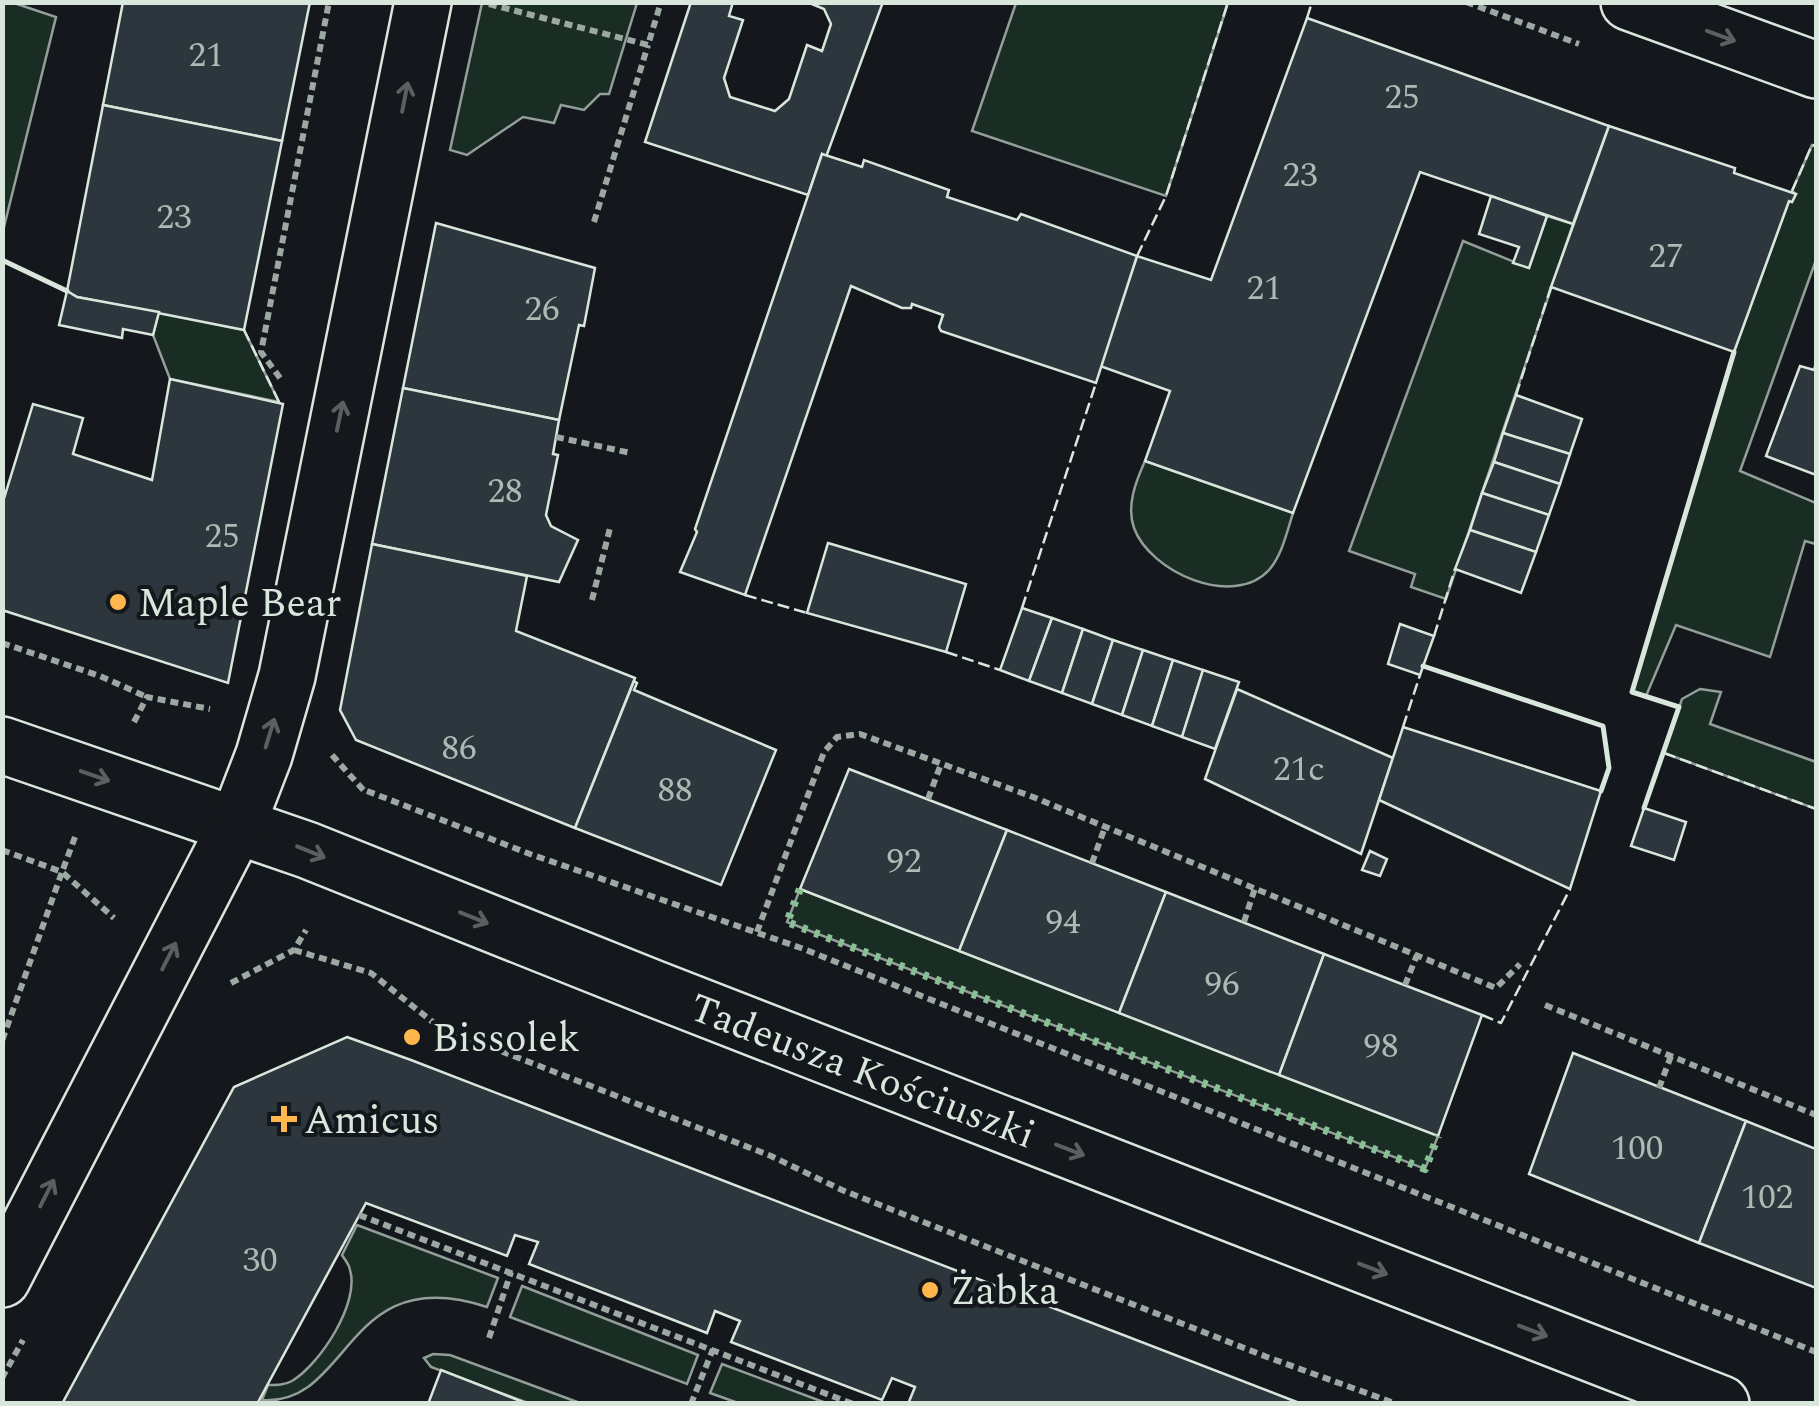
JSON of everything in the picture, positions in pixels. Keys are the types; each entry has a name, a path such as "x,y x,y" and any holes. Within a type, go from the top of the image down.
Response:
{"street":[{"path":"2,1279 237,824 282,696 423,2"},
{"path":"1629,2 1816,70"},
{"name":"Tadeusza Kościuszki","path":"2,745 237,824 1721,1404"}],"path":[{"path":"483,2 648,45"},
{"path":"594,222 661,2"},
{"path":"556,437 630,454"},
{"path":"592,600 610,528"},
{"path":"2,642 146,696 212,710"},
{"path":"131,727 146,696"},
{"path":"757,932 824,752 838,738 860,734 1105,827 1496,988 1520,964"},
{"path":"327,751 366,791 530,854 757,932 1816,1352"},
{"path":"928,799 942,764"},
{"path":"360,808 366,791"},
{"path":"1092,863 1105,827"},
{"path":"2,1040 76,834"},
{"path":"2,850 62,872 115,919"},
{"path":"1244,922 1255,888"},
{"path":"228,984 294,950 306,930"},
{"path":"294,950 371,973 439,1027 771,1156 842,1190 1397,1404"},
{"path":"1405,985 1417,956"},
{"path":"1546,1005 1816,1115"},
{"path":"1659,1088 1671,1056"},
{"path":"360,1215 854,1404"},
{"path":"489,1338 511,1272"},
{"path":"692,1404 714,1350"}],"green space":[{"path":"2,3 14,3 56,17 3,231"},
{"path":"482,3 637,3 609,94 600,94 584,110 561,105 554,123 523,117 467,155 450,150"},
{"path":"1016,3 1228,3 1166,196 972,131"},
{"path":"1812,145 1816,146 1816,260 1740,471 1816,503 1816,544 1805,541 1770,657 1676,625 1646,696 1632,692 1734,352"},
{"path":"1547,216 1573,224 1446,599 1411,587 1415,574 1349,551 1463,241 1529,268"},
{"path":"159,312 244,330 279,402 170,379 153,335"},
{"path":"1145,461 1293,513 1281,550 1269,570 1254,581 1235,586 1215,585 1194,580 1157,559 1143,544 1132,520 1133,494"},
{"path":"1700,689 1721,692 1710,724 1816,762 1816,809 1664,753 1682,699"},
{"path":"800,889 1438,1136 1425,1169 787,922"},
{"path":"357,1225 498,1278 487,1307 440,1298 404,1303 377,1317 315,1381 292,1396 262,1400 268,1385 287,1383 303,1373 335,1332 352,1284 342,1255"},
{"path":"522,1286 698,1355 687,1384 510,1317"},
{"path":"450,1355 580,1403 528,1403 431,1367 424,1358"},
{"path":"722,1364 826,1403 738,1403 710,1393"}],"building":[{"path":"123,2 310,2 282,141 103,105"},
{"path":"691,2 733,2 729,16 743,20 724,78 730,97 775,111 789,99 807,45 822,51 831,24 824,9 807,2 883,2 826,157 822,154 808,195 645,142"},
{"path":"1307,18 1609,126 1573,224 1420,172 1293,513 1145,461 1170,391 1100,366 1137,256 1211,280"},
{"path":"103,105 282,141 244,330 77,297 67,291"},
{"path":"1609,126 1735,168 1734,173 1796,194 1789,201 1734,352 1551,287"},
{"path":"822,154 862,167 864,160 949,190 947,197 1017,220 1021,214 1137,256 1096,383 941,331 943,315 912,304 911,308 902,308 851,286 745,595 680,572 697,532"},
{"path":"1491,196 1547,216 1529,268 1513,263 1519,247 1479,234"},
{"path":"436,223 595,268 559,420 403,388"},
{"path":"67,291 77,297 159,312 153,335 123,329 122,338 59,325"},
{"path":"1816,363 1816,475 1766,456 1800,366 1814,370"},
{"path":"170,379 283,404 228,683 2,610 2,505 33,404 83,418 73,454 152,480"},
{"path":"403,388 559,420 553,454 558,455 546,515 551,526 578,540 559,582 372,544"},
{"path":"1516,395 1582,419 1570,454 1503,433"},
{"path":"1503,433 1570,454 1560,484 1494,462"},
{"path":"1494,462 1560,484 1549,515 1482,493"},
{"path":"1482,493 1549,515 1536,552 1470,530"},
{"path":"1470,530 1536,552 1521,593 1455,569"},
{"path":"828,543 966,584 946,652 807,613"},
{"path":"372,544 527,576 516,631 635,678 575,828 356,740 340,710"},
{"path":"1022,608 1052,618 1029,681 1000,670"},
{"path":"1052,618 1083,629 1062,693 1029,681"},
{"path":"1400,624 1434,636 1420,675 1388,664"},
{"path":"1083,629 1113,640 1092,704 1062,693"},
{"path":"1113,640 1143,650 1122,715 1092,704"},
{"path":"1143,650 1173,660 1152,726 1122,715"},
{"path":"1173,660 1203,670 1182,737 1152,726"},
{"path":"1203,670 1239,682 1215,749 1182,737"},
{"path":"634,681 634,690 776,750 721,885 575,828"},
{"path":"1237,689 1393,758 1361,854 1205,779"},
{"path":"1403,727 1601,791 1570,889 1379,800"},
{"path":"849,769 1007,830 959,951 800,889"},
{"path":"1644,808 1686,822 1674,860 1631,846"},
{"path":"1007,830 1166,892 1119,1013 959,951"},
{"path":"1370,851 1387,859 1380,876 1362,870"},
{"path":"1166,892 1324,954 1279,1075 1119,1013"},
{"path":"1324,954 1482,1015 1438,1136 1279,1075"},
{"path":"347,1037 1302,1404 908,1404 915,1387 892,1378 882,1400 731,1342 740,1321 715,1311 707,1333 529,1264 538,1242 515,1235 507,1256 366,1203 257,1404 62,1404 234,1087"},
{"path":"1573,1053 1746,1121 1699,1243 1529,1174"},
{"path":"1746,1121 1816,1149 1816,1288 1699,1243"},
{"path":"441,1370 528,1404 428,1404"}],"hedge":[{"path":"800,889 787,922 1425,1169 1438,1136"}],"fence":[{"path":"1137,256 1166,196 1228,2"},
{"path":"1307,18 1312,2"},
{"path":"1792,191 1812,145 1816,146"},
{"path":"1516,395 1551,287"},
{"path":"244,330 279,402"},
{"path":"1022,608 1096,383"},
{"path":"1434,636 1455,569"},
{"path":"745,595 807,613"},
{"path":"946,652 1000,670"},
{"path":"1403,727 1420,675"},
{"path":"1664,753 1816,809"},
{"path":"1482,1015 1501,1023 1570,889"}],"wall":[{"path":"2,260 67,291"},
{"path":"1644,808 1679,707 1632,692 1734,352"},
{"path":"1423,666 1603,726 1609,768 1601,791"}],"place":[{"name":"Maple Bear","path":"118,602"},
{"name":"Bissolek","path":"412,1037"},
{"name":"Amicus","path":"284,1119"},
{"name":"Żabka","path":"930,1290"}]}
